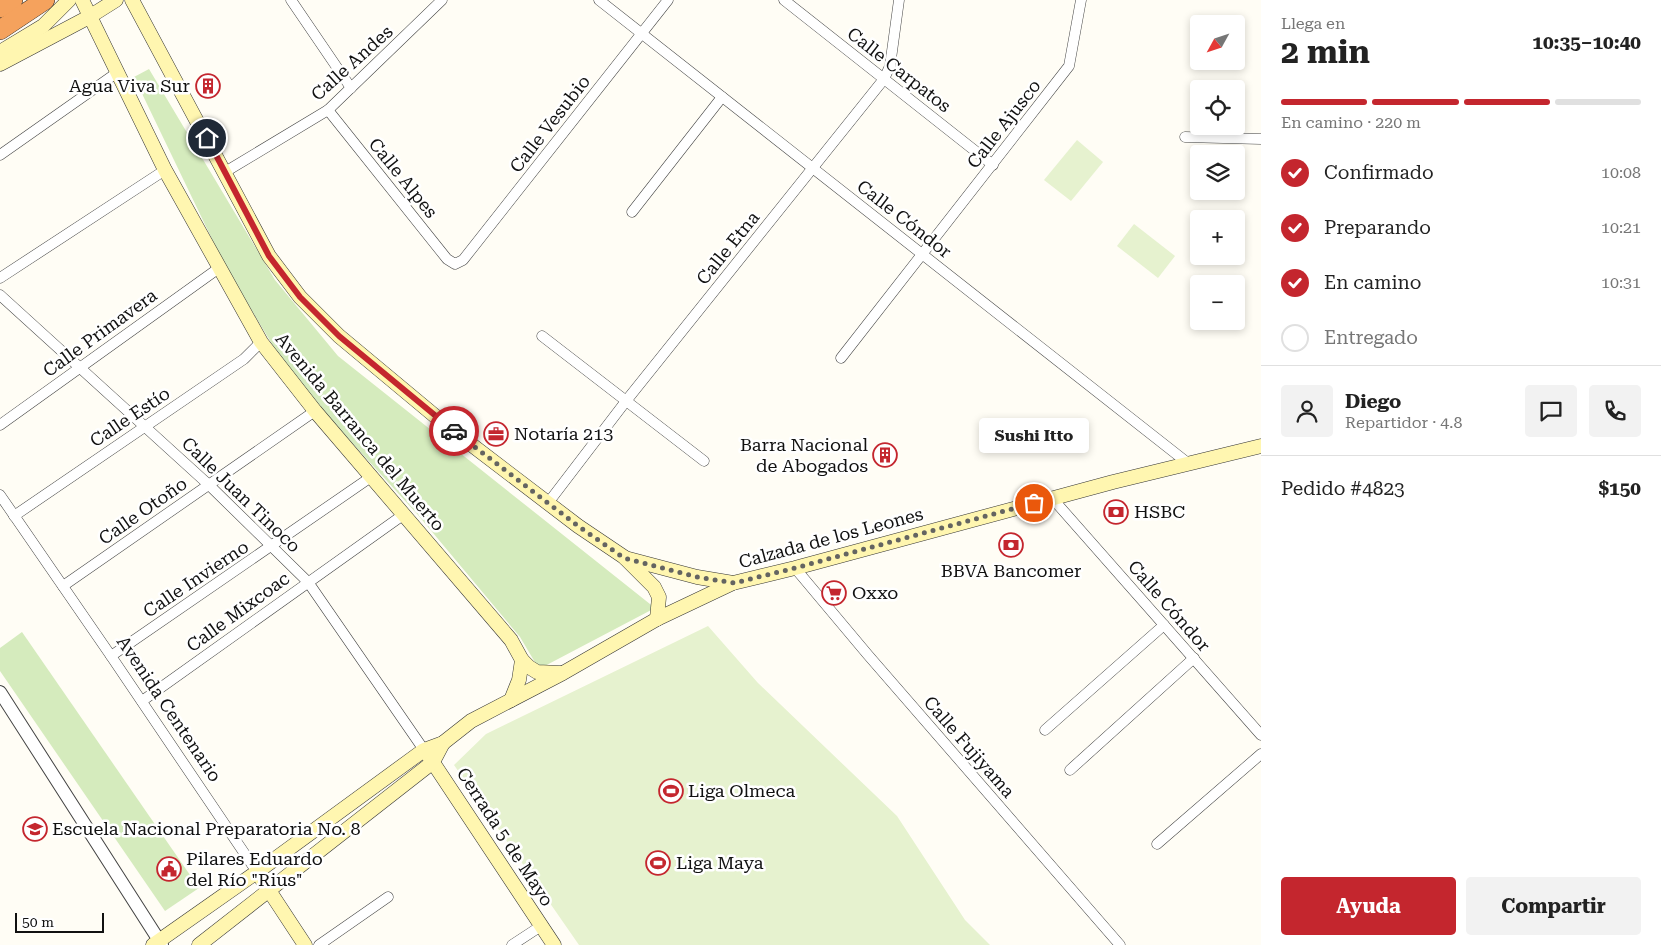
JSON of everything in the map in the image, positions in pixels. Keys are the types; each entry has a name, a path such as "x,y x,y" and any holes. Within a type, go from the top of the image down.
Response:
{"highway":[{"path":"0,8 13,0"},
{"path":"0,30 52,4"}],"main road":[{"path":"0,52 43,26 52,4 70,0"},
{"name":"Avenida Barranca del Muerto","path":"82,0 165,170 261,342 315,411 511,640 522,660 537,672 562,673"},
{"path":"0,64 89,17 116,0"},
{"path":"132,0 269,256 306,304 339,336 425,408 548,503 624,558 654,587 659,597 657,619"},
{"name":"Calzada de los Leones","path":"443,743 471,722 657,619 734,583 1052,498 1261,446"},
{"path":"624,558 697,577 734,583"},
{"path":"511,700 520,675 522,660"},
{"path":"158,944 424,750 443,743"},
{"path":"199,945 433,762 443,743"},
{"name":"Cerrada 5 de Mayo","path":"424,750 554,945"},
{"name":"Avenida Centenario","path":"257,872 305,945"}],"street":[{"path":"291,0 351,88"},
{"name":"Calle Andes","path":"225,172 328,110 442,0"},
{"name":"Calle Cóndor","path":"599,0 1189,464"},
{"name":"Calle Vesubio","path":"455,264 463,260 668,0"},
{"name":"Calle Carpatos","path":"784,0 993,165"},
{"name":"Calle Etna","path":"548,503 626,402 884,79 890,66 899,0"},
{"name":"Calle Ajusco","path":"841,358 1070,66 1081,0"},
{"path":"0,155 118,72"},
{"path":"632,212 722,97"},
{"name":"Calle Alpes","path":"328,110 447,259 455,264"},
{"path":"1185,137 1261,139"},
{"path":"0,278 165,170"},
{"name":"Calle Primavera","path":"0,425 219,268"},
{"name":"Calle Juan Tinoco","path":"0,295 209,485 308,582 424,750"},
{"path":"542,336 704,461"},
{"name":"Calle Estío","path":"14,516 244,359 261,342"},
{"name":"Calle Otoño","path":"63,586 315,411"},
{"name":"Calle Invierno","path":"111,656 371,477"},
{"name":"Avenida Centenario","path":"0,495 257,872"},
{"name":"Calle Cóndor","path":"1052,498 1261,735"},
{"name":"Calle Mixcoac","path":"142,701 403,514"},
{"name":"Calle Fujiyama","path":"795,568 868,655 1120,945"},
{"path":"1045,730 1164,625"},
{"path":"1070,770 1194,658"},
{"path":"0,692 158,944"},
{"path":"1157,844 1261,754"},
{"path":"319,945 388,897"},
{"path":"512,945 541,926"}],"green space":[{"path":"149,69 275,280 338,356 655,608 539,669 520,637 418,515 322,410 278,354 225,266 134,77"},
{"path":"1077,140 1103,162 1071,201 1044,180"},
{"path":"1134,224 1175,256 1158,278 1117,246"},
{"name":"Liga Olmeca","path":"708,626 758,683 897,816 965,920 990,945 579,945 454,765 486,734"},
{"path":"22,632 199,888 165,911 0,671 0,648"}],"way so far":[{"path":"454,431 578,526 624,558 697,577 734,583 1034,503"}],"place":[{"name":"Agua Viva Sur","path":"208,86"},
{"name":"Notaría 213","path":"496,434"},
{"name":"Barra Nacional de Abogados","path":"885,455"},
{"name":"Sushi Itto","path":"1034,503"},
{"name":"HSBC","path":"1116,512"},
{"name":"BBVA Bancomer","path":"1011,545"},
{"name":"Oxxo","path":"834,593"},
{"name":"Liga Olmeca","path":"671,791"},
{"name":"Escuela Nacional Preparatoria No. 8","path":"35,829"},
{"name":"Liga Maya","path":"658,863"},
{"name":"Pilares Eduardo del Río \"Rius\"","path":"169,869"}],"route":[{"path":"207,138 269,256 300,297 339,336 454,431"}]}
